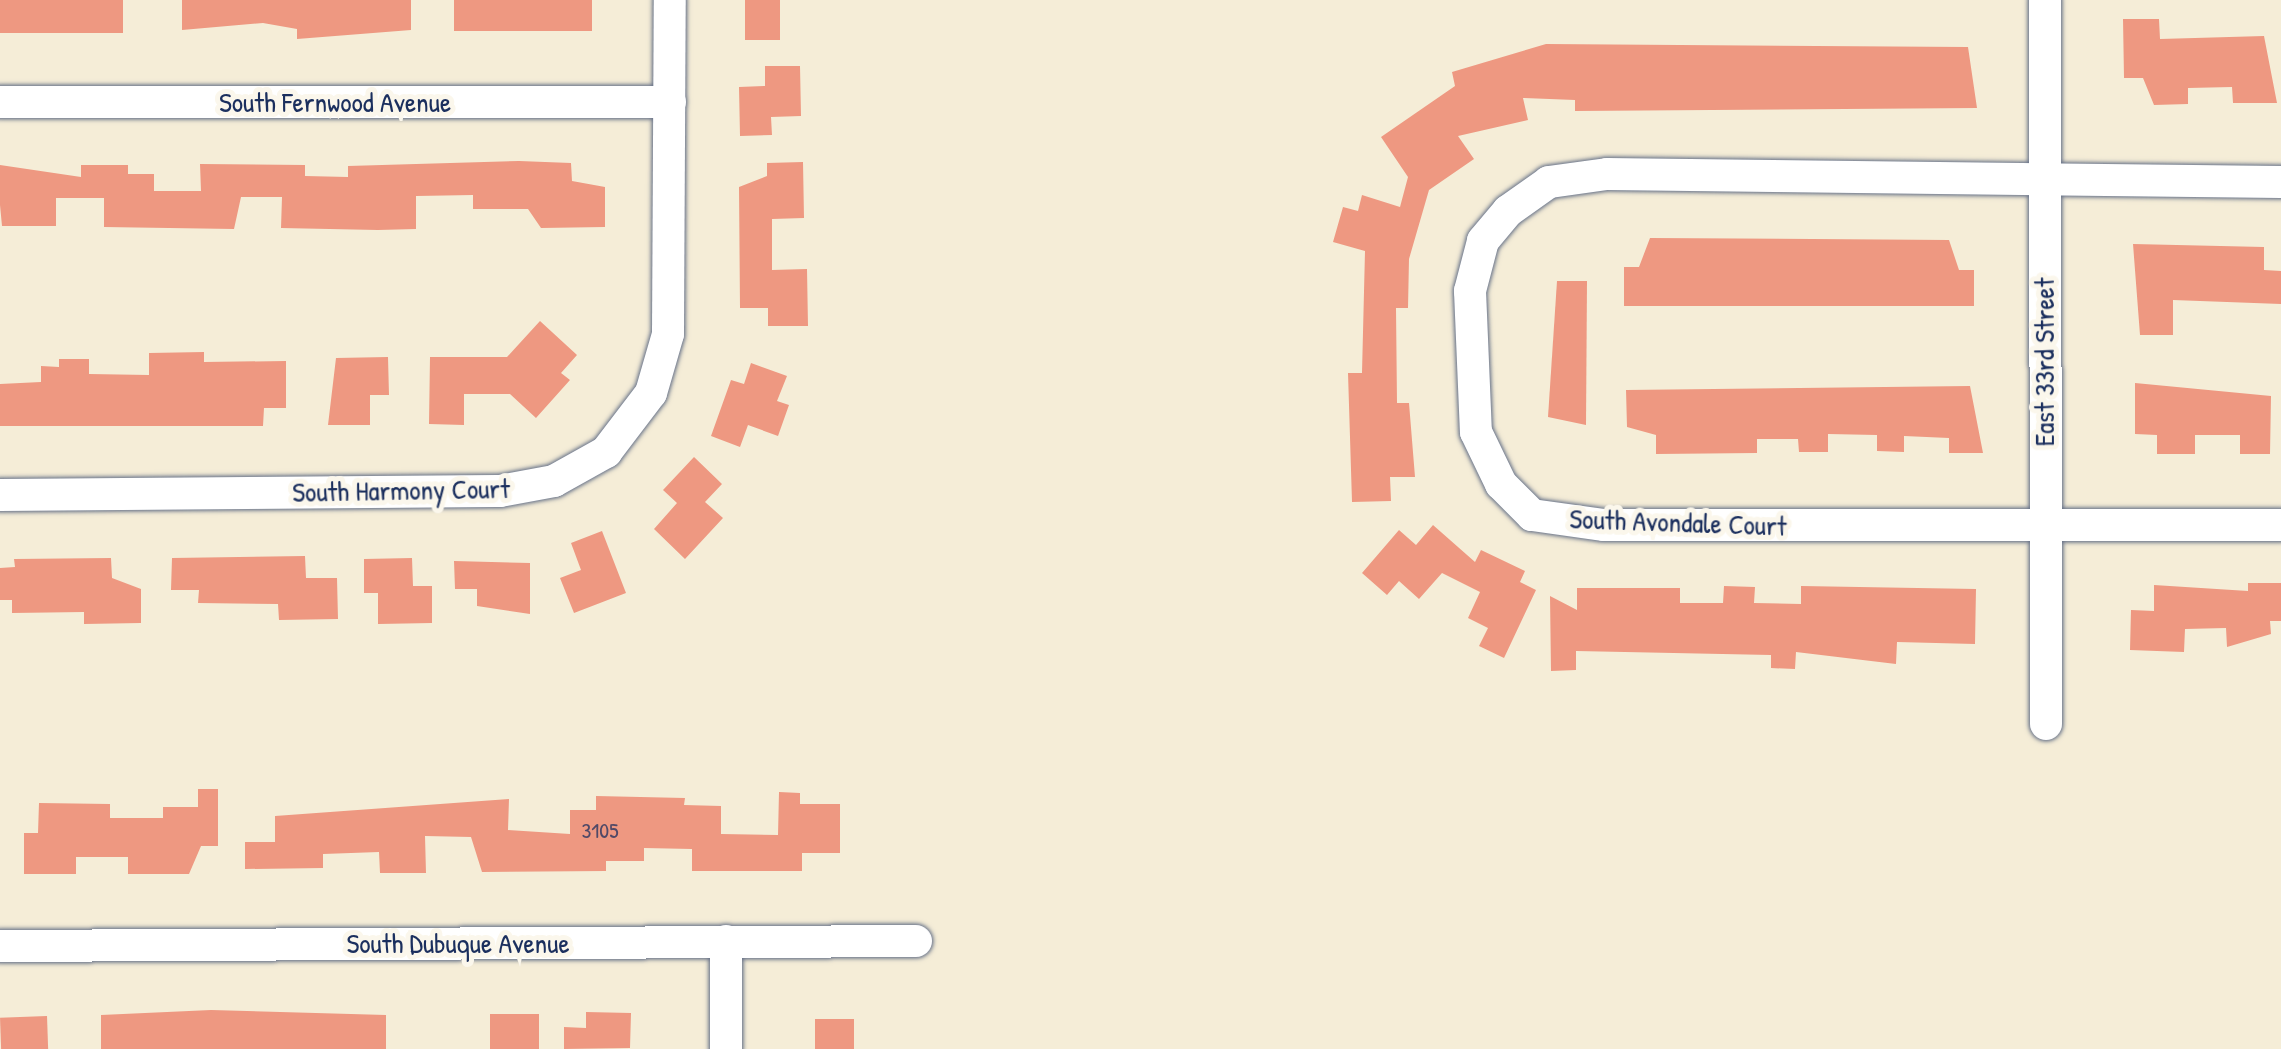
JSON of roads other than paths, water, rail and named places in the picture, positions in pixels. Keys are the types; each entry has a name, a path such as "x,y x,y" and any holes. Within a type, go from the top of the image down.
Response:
{"street":[{"name":"South Harmony Court","path":"0,495 500,491 588,463 651,392 668,334 670,0"},
{"name":"East 33rd Street","path":"2045,0 2046,724"},
{"name":"South Fernwood Avenue","path":"0,102 670,102"},
{"name":"South Avondale Court","path":"2281,182 2045,183 1607,174 1548,182 1483,241 1470,290 1476,432 1501,484 1532,515 1604,525 2281,525"},
{"name":"South Dubuque Avenue","path":"0,946 916,940"},
{"path":"726,941 726,1049"}]}
